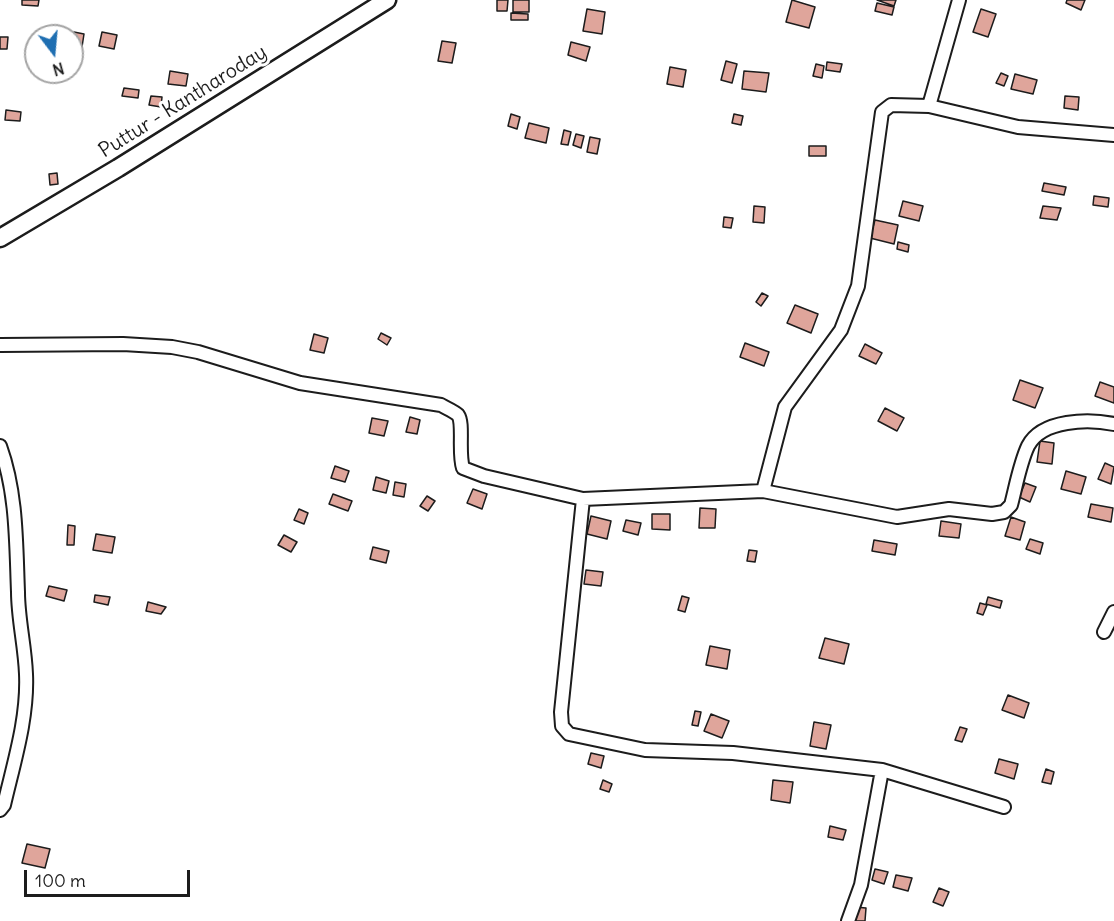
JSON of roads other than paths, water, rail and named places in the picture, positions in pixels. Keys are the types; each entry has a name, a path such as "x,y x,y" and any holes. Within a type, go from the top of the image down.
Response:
{"main road":[{"name":"Puttur - Kantharoday","path":"0,238 118,168 387,0"}],"street":[{"path":"929,106 959,0"},
{"path":"764,491 785,407 841,330 858,286 882,112 891,105 929,106 1018,127 1114,135"},
{"path":"0,345 123,344 172,347 198,352 300,383 441,405 458,415 462,425 459,455 463,468 484,476 583,499 764,491 897,517 949,509 992,514 1004,512 1011,505 1029,445 1044,429 1083,421 1114,424"},
{"path":"0,446 7,466 16,530 18,608 26,675 22,724 4,805 0,810"},
{"path":"583,499 561,712 562,726 569,734 645,750 733,753 882,770 1004,807"},
{"path":"1104,632 1114,612"},
{"path":"848,921 861,885 882,770"}]}
